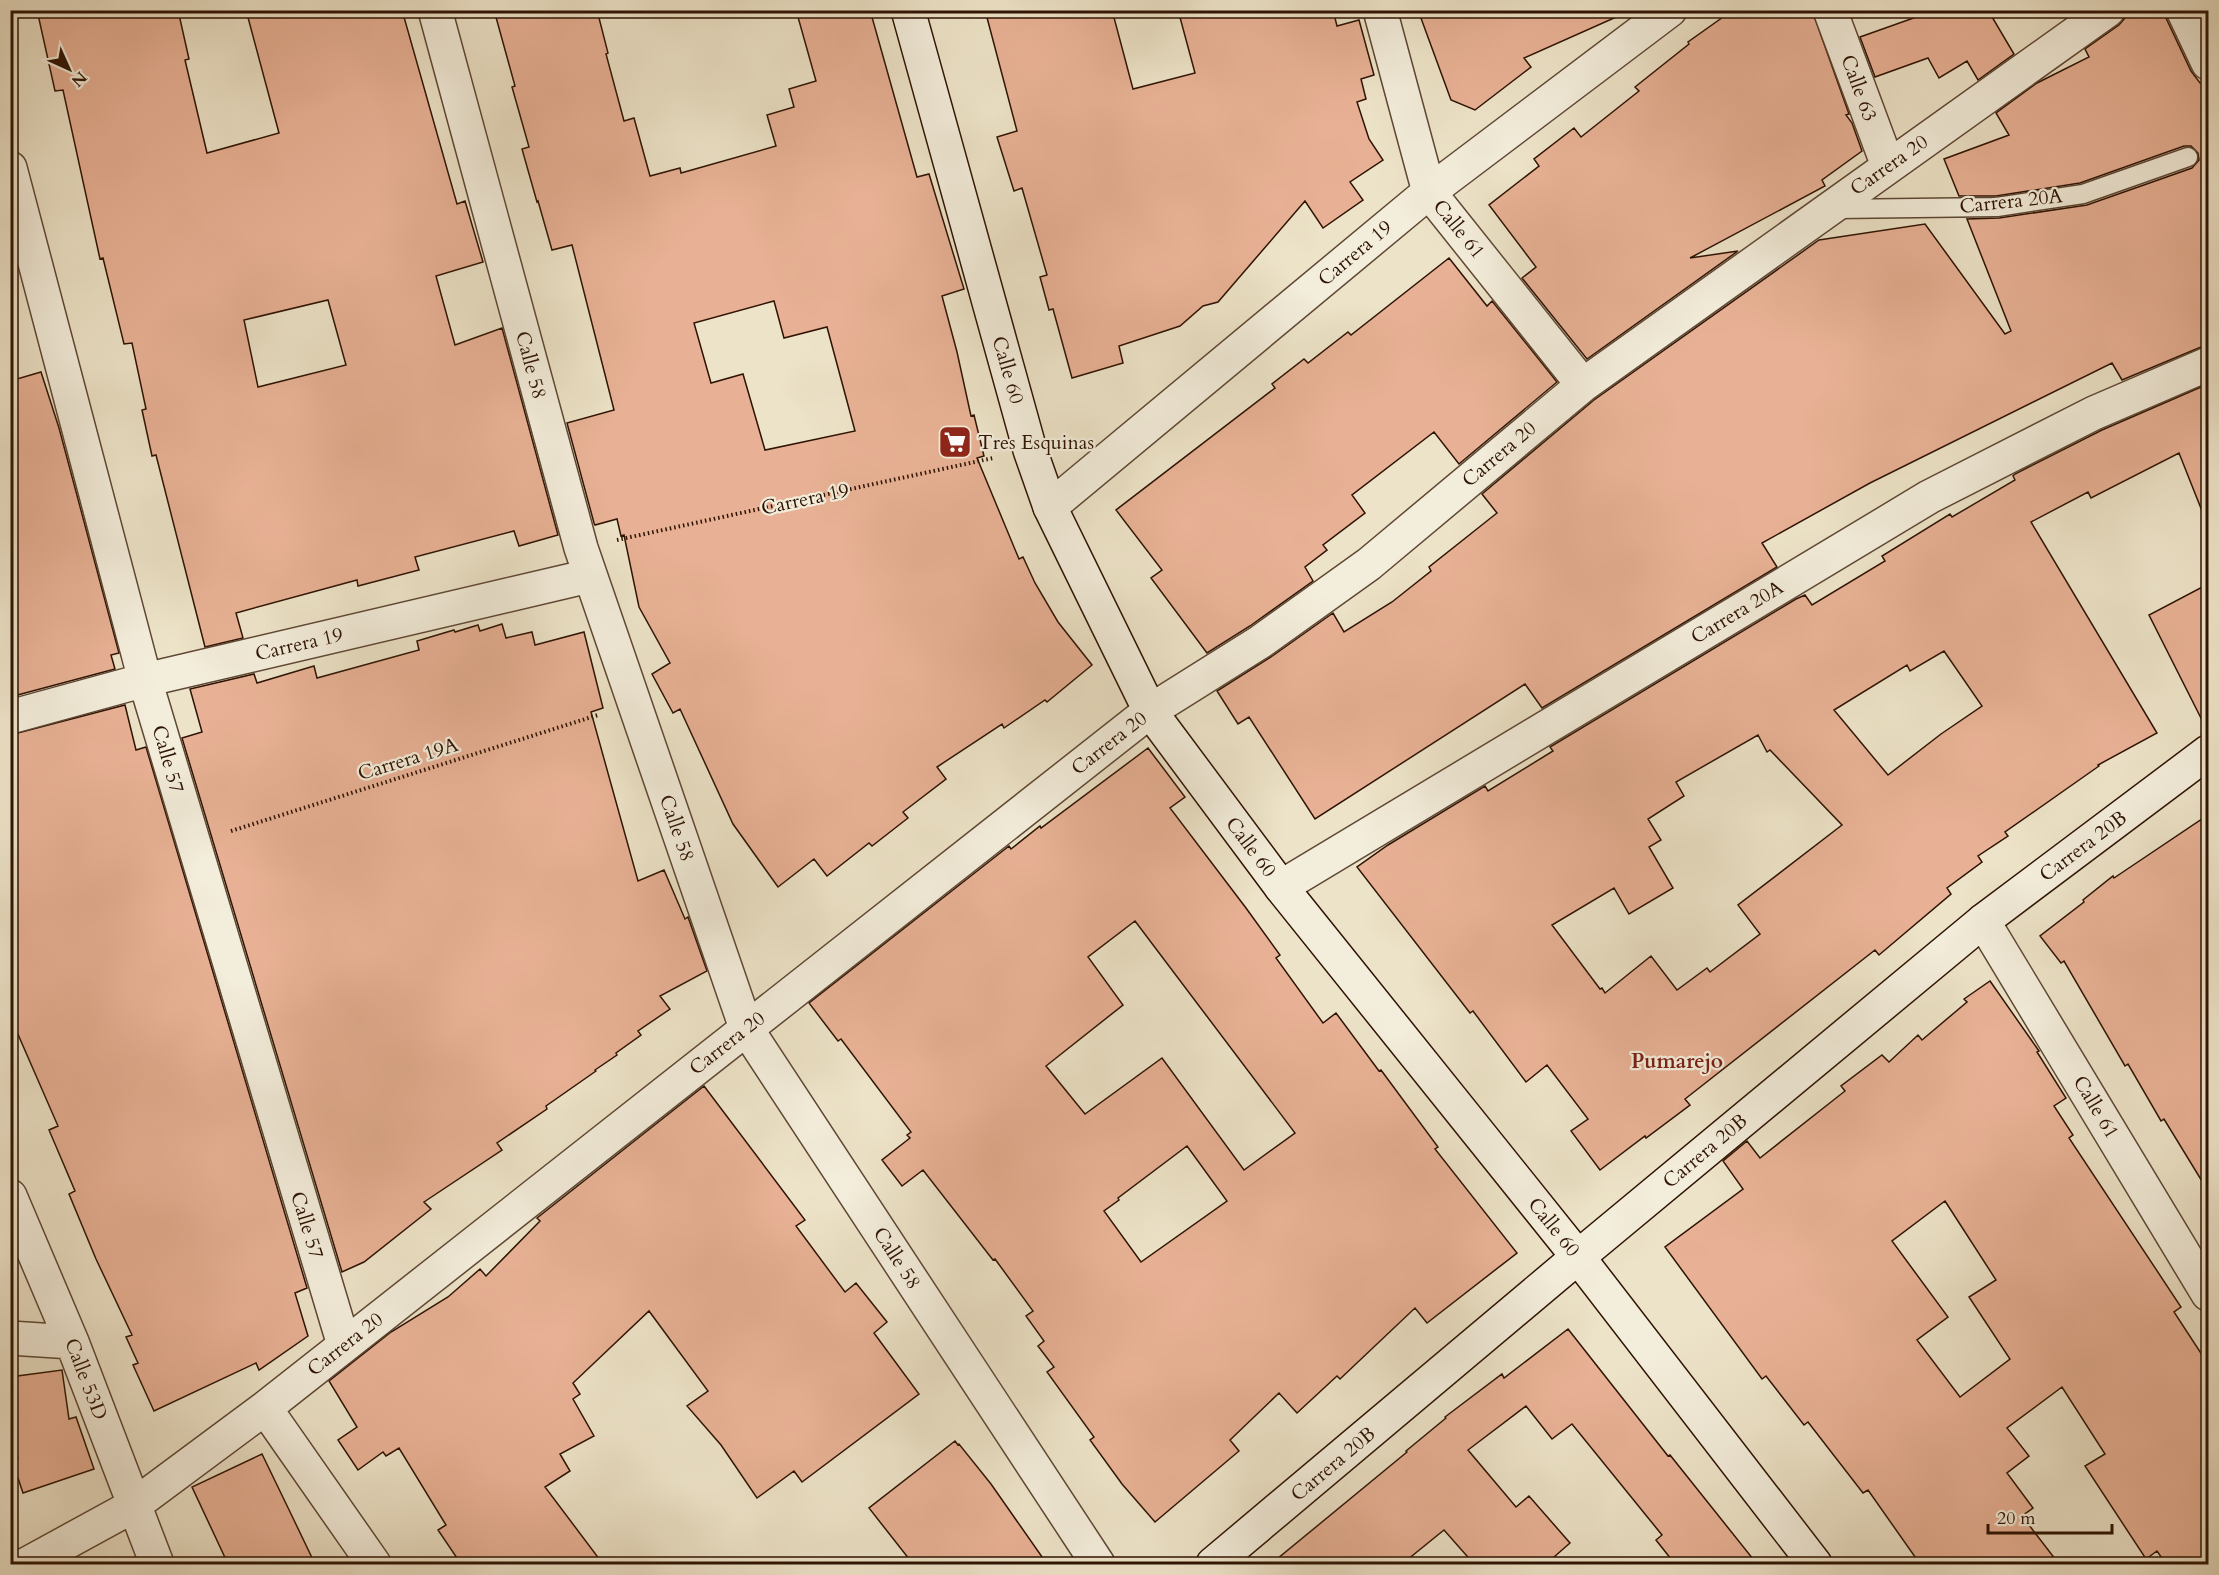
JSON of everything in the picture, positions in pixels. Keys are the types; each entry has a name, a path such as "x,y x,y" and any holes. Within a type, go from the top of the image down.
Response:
{"street":[{"name":"Calle 58","path":"435,10 585,562 746,1028 1098,1564"},
{"name":"Calle 60","path":"908,10 1030,450 1050,507 1150,711 1281,887 1578,1257 1815,1564"},
{"name":"Calle 61","path":"1380,10 1429,192 1583,384"},
{"name":"Carrera 19","path":"1050,507 1429,192 1670,10"},
{"name":"Calle 63","path":"1830,10 1888,166"},
{"name":"Carrera 20","path":"27,1564 133,1506 265,1408 1150,711 1260,642 1369,564 1583,384 2108,10"},
{"path":"2183,10 2208,63"},
{"name":"Calle 57","path":"10,168 145,680 344,1345"},
{"name":"Carrera 20A","path":"1281,887 1929,497 2094,413 2208,364"},
{"name":"Carrera 19","path":"10,717 585,562"},
{"name":"Carrera 20B","path":"1213,1564 1983,921 2208,752"},
{"name":"Calle 61","path":"1983,921 2208,1293"},
{"name":"Calle 53D","path":"10,1196 72,1342 157,1564"},
{"path":"10,1338 72,1342"},
{"path":"265,1408 374,1564"}],"lane":[{"name":"Carrera 20A","path":"1827,209 1997,207 2083,194 2188,157"}],"path":[{"name":"Carrera 19","path":"585,562 1030,450"},
{"name":"Carrera 19A","path":"192,843 634,704"}],"building":[{"path":"37,10 178,10 189,59 185,60 207,153 279,133 246,10 402,10 457,204 465,201 483,262 436,276 455,345 502,328 558,535 519,546 514,531 415,557 419,570 358,586 357,580 236,613 243,638 205,647 156,455 152,456 142,410 146,409 132,343 124,344 103,258 100,259 63,90 55,91","holes":["328,300 346,365 258,387 244,320"]},
{"path":"494,10 597,10 624,121 634,118 650,176 680,168 681,173 776,146 767,115 794,107 789,89 816,81 796,10 870,10 917,177 929,174 964,289 942,296 971,416 974,415 984,456 977,458 1019,559 1023,557 1058,622 1092,665 1047,702 1045,700 1004,728 1002,724 937,767 946,779 903,812 908,818 872,846 869,843 827,876 814,859 778,887 733,824 680,709 673,713 652,674 670,663 639,607 624,535 621,536 617,519 595,525 594,523 567,423 614,410 572,245 552,250 537,202 522,149 529,147 512,87 515,86","holes":["774,301 784,338 827,327 855,431 765,450 743,374 711,383 694,323"]},
{"path":"985,10 1112,10 1133,89 1195,73 1178,10 1333,10 1337,26 1359,20 1374,75 1361,79 1366,99 1357,102 1369,139 1383,160 1350,182 1363,200 1323,228 1305,201 1218,302 1203,306 1180,326 1119,346 1123,363 1072,378 1053,309 1049,310 1040,277 1047,275 1022,188 1014,191 997,137 1017,131"},
{"path":"1418,10 1632,10 1524,58 1531,67 1475,110 1451,100"},
{"path":"1733,10 1812,10 1849,114 1846,115 1852,123 1862,151 1822,180 1825,186 1690,258 1738,251 1587,359 1522,278 1536,267 1489,205 1539,166 1534,159 1574,128 1581,137 1639,91 1635,87 1689,44 1688,42"},
{"path":"1936,10 1988,10 2014,54 1978,80 1967,61 1939,78 1928,58 1875,77 1860,37"},
{"path":"2126,10 2165,10 2166,18 2191,71 2200,83 2208,81 2208,346 2122,380 2112,363 1870,483 1762,543 1777,567 1542,708 1525,684 1315,819 1249,717 1238,724 1217,691 1271,657 1333,613 1344,632 1392,602 1431,571 1429,567 1497,513 1482,494 1594,400 1819,240 1925,224 2005,334 2011,331 1967,219 1999,218 2087,205 2192,168 2199,160 2198,153 2191,146 2184,146 2080,183 1996,196 1959,196 1944,159 2009,135 1996,113 2037,83 2089,57 2085,49 2119,25 2125,18"},
{"path":"1449,258 1487,306 1492,301 1557,382 1459,464 1434,432 1352,495 1365,513 1323,545 1327,550 1305,567 1313,581 1250,626 1207,653 1151,578 1162,570 1116,510 1275,388 1272,384 1304,359 1308,363 1348,332 1351,335"},
{"path":"41,372 59,428 119,653 111,655 115,669 10,697 10,381"},
{"path":"2208,384 2208,521 2206,521 2179,453 2091,498 2088,492 2031,522 2157,733 2098,765 2005,832 2008,836 1978,856 1982,862 1947,888 1951,894 1879,955 1875,950 1685,1099 1690,1105 1600,1170 1571,1131 1588,1119 1547,1065 1526,1082 1473,1011 1470,1013 1357,867 1388,845 1485,786 1488,791 1553,751 1550,747 1796,599 1805,595 1812,605 1885,561 1882,556 1950,514 1952,517 2015,480 2013,476 2015,474 2102,430","holes":["1944,651 1982,706 1888,775 1834,710 1907,665 1910,671","1758,735 1767,752 1770,750 1842,825 1738,905 1760,934 1710,972 1707,968 1677,990 1651,956 1605,993 1552,925 1614,888 1629,914 1673,888 1649,847 1661,840 1648,819 1684,796 1676,782"]},
{"path":"2208,584 2208,732 2149,615"},
{"path":"502,624 506,638 532,632 535,645 584,632 603,708 591,712 638,881 664,870 685,919 688,917 707,971 660,996 670,1009 638,1031 641,1035 596,1071 546,1106 547,1109 497,1143 502,1150 424,1202 431,1209 364,1262 342,1272 182,738 202,732 190,689 254,674 257,683 314,666 317,678 419,650 417,641 454,630 455,632 478,625 480,631"},
{"path":"125,705 136,750 146,747 307,1288 295,1293 308,1336 259,1370 256,1363 154,1411 133,1365 138,1363 126,1337 132,1335 96,1259 69,1194 75,1191 49,1130 58,1126 10,1016 10,735"},
{"path":"1148,748 1185,797 1170,808 1280,955 1276,958 1323,1023 1336,1013 1438,1147 1435,1149 1517,1253 1427,1323 1415,1308 1340,1379 1337,1376 1297,1413 1279,1393 1230,1440 1239,1451 1155,1522 1122,1484 1090,1440 1094,1437 1047,1372 1054,1367 1038,1346 1044,1341 1026,1316 1033,1311 995,1259 993,1260 923,1170 902,1186 882,1160 910,1138 907,1135 911,1132 841,1039 838,1041 809,1003 1009,846 1011,849 1040,826 1041,828","holes":["1135,921 1295,1133 1244,1170 1162,1058 1085,1114 1046,1066 1123,1005 1088,957","1187,1146 1227,1201 1141,1262 1104,1211"]},
{"path":"2208,815 2208,1191 2164,1119 2161,1121 2128,1064 2125,1066 2064,961 2061,963 2040,936 2113,876 2114,878"},
{"path":"1990,981 2039,1051 2037,1052 2066,1098 2054,1106 2073,1135 2069,1138 2181,1307 2174,1312 2208,1364 2208,1564 2166,1564 2157,1551 2146,1559 2085,1466 2105,1454 2062,1387 2007,1428 2029,1456 2007,1473 2033,1508 2022,1516 2059,1564 1920,1564 1868,1490 1863,1493 1808,1422 1804,1425 1766,1376 1762,1379 1665,1247 1743,1189 1723,1161 1747,1141 1760,1158 1845,1091 1841,1086 1882,1055 1889,1062 1918,1035 1922,1040 1967,1002 1964,999","holes":["1945,1201 1996,1280 1969,1297 2010,1359 1960,1397 1917,1340 1948,1317 1892,1241"]},
{"path":"704,1086 805,1220 796,1226 845,1292 856,1283 887,1322 874,1333 919,1394 802,1482 794,1471 757,1498 721,1445 687,1406 708,1391 649,1311 573,1383 580,1394 573,1399 594,1436 560,1454 570,1471 545,1487 603,1564 461,1564 438,1530 446,1525 399,1448 386,1456 383,1452 358,1470 338,1440 357,1427 329,1381 391,1332 448,1297 480,1269 486,1276 540,1221 537,1218"},
{"path":"1568,1329 1757,1564 1675,1564 1656,1540 1662,1535 1572,1424 1552,1439 1526,1406 1468,1450 1516,1507 1529,1496 1570,1543 1546,1564 1474,1564 1444,1530 1402,1564 1271,1564 1407,1452 1445,1417 1502,1374 1504,1378"},
{"path":"62,1370 69,1419 76,1417 94,1469 23,1493 12,1460 18,1458 10,1438 10,1377"},
{"path":"955,1441 991,1484 1047,1564 913,1564 869,1508"},
{"path":"262,1454 315,1564 228,1564 192,1487"}],"place":[{"name":"Tres Esquinas","path":"955,442"}],"district":[{"name":"Pumarejo","path":"1677,1061"}]}
